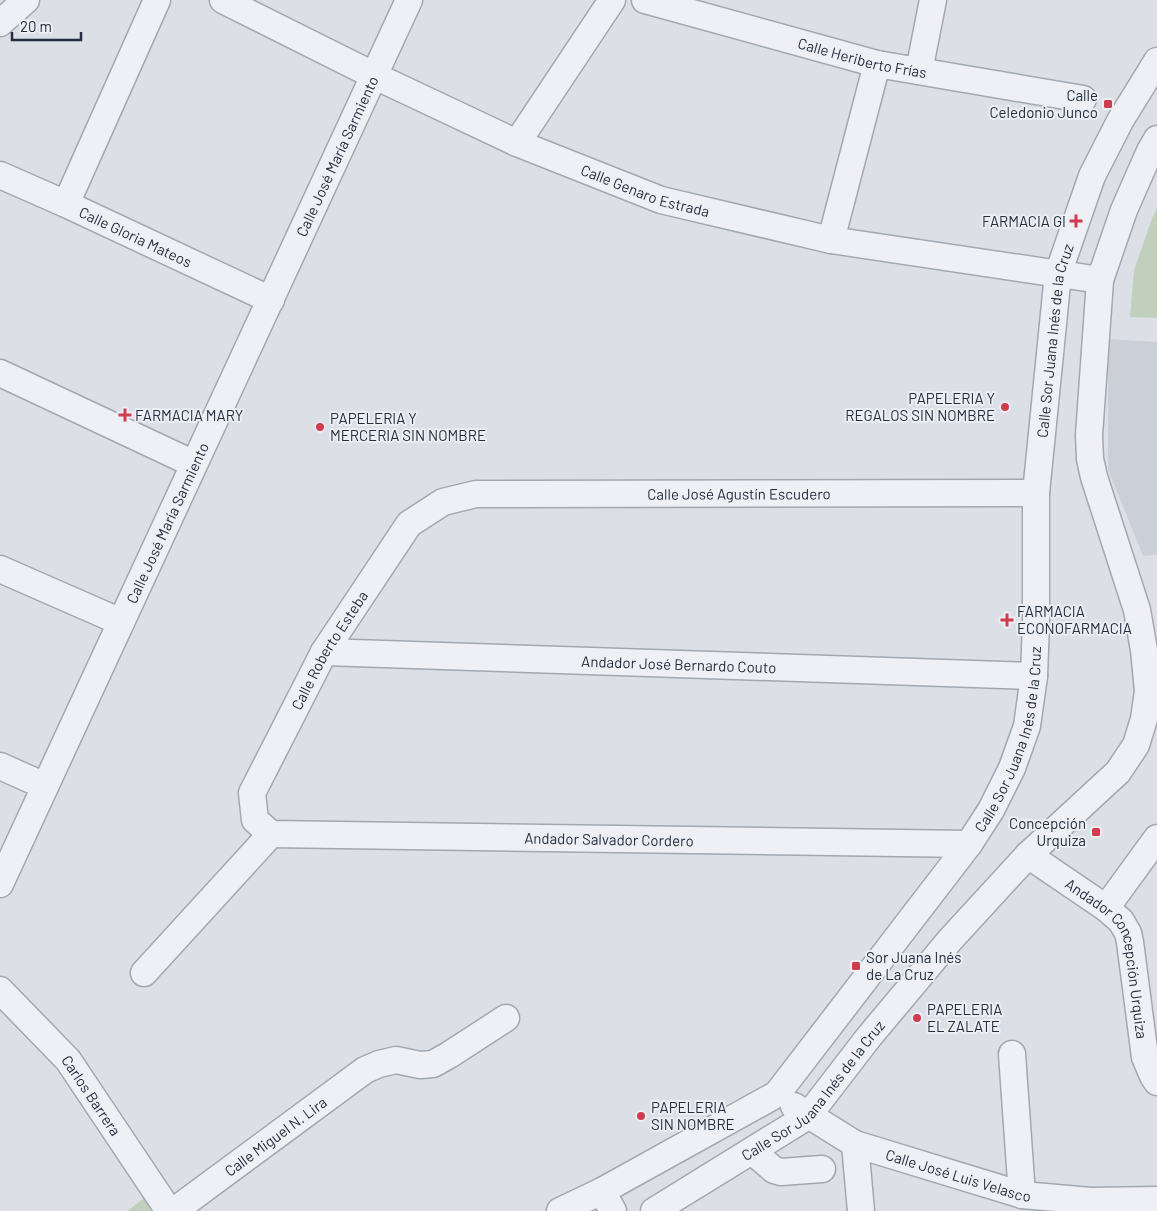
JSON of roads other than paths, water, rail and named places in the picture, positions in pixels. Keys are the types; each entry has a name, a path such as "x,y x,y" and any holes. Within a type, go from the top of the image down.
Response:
{"street":[{"path":"0,23 26,0"},
{"path":"66,204 157,0"},
{"name":"Calle Genaro Estrada","path":"222,0 375,76 518,143 661,200 832,240 1100,280"},
{"name":"Calle José María Sarmiento","path":"0,884 410,0"},
{"path":"518,143 612,0"},
{"name":"Calle Heriberto Frías","path":"645,0 877,64 1084,99"},
{"path":"918,71 933,0"},
{"name":"Calle Sor Juana Inés de la Cruz","path":"560,1211 607,1201 776,1094 969,844 990,810 1012,768 1027,726 1034,676 1036,493 1058,274 1092,176 1120,121 1157,62"},
{"path":"832,240 877,64"},
{"name":"Calle Sor Juana Inés de la Cruz","path":"654,1211 808,1116 868,1038 950,940 1028,855 1118,772 1136,745 1144,720 1148,691 1144,650 1137,610 1094,478 1090,459 1089,435 1100,280 1124,210 1155,148"},
{"name":"Calle Gloria Mateos","path":"0,175 271,300"},
{"path":"0,373 194,464"},
{"name":"Calle José Agustín Escudero","path":"443,502 476,494 1036,493"},
{"name":"Calle Roberto Esteba","path":"263,827 252,793 324,652 408,524 443,502"},
{"path":"0,569 121,622"},
{"name":"Andador José Bernardo Couto","path":"324,652 1034,676"},
{"path":"0,766 45,786"},
{"path":"144,973 263,827"},
{"name":"Andador Salvador Cordero","path":"263,827 969,844"},
{"path":"1106,908 1157,838"},
{"name":"Andador Concepción Urquiza","path":"1028,855 1106,908 1121,921 1128,933 1145,1057 1152,1076 1157,1082"},
{"name":"Carlos Barrera","path":"0,990 68,1060 169,1211"},
{"name":"Calle Miguel N. Lira","path":"174,1211 365,1070 396,1060 420,1065 433,1064 506,1018"},
{"path":"1012,1054 1022,1195"},
{"name":"Calle José Luis Velasco","path":"776,1094 808,1116 856,1144 1022,1195 1091,1201 1157,1202"},
{"path":"856,1144 861,1211"},
{"path":"752,1150 774,1170 781,1172 822,1169"}],"place":[{"name":"Calle Celedonio Junco","path":"1108,104"},
{"name":"FARMACIA GI","path":"1076,221"},
{"name":"PAPELERIA Y REGALOS SIN NOMBRE","path":"1005,407"},
{"name":"FARMACIA MARY","path":"125,415"},
{"name":"PAPELERIA Y MERCERIA SIN NOMBRE","path":"320,427"},
{"name":"FARMACIA ECONOFARMACIA","path":"1007,620"},
{"name":"Concepción Urquiza","path":"1096,832"},
{"name":"Sor Juana Inés de La Cruz","path":"856,966"},
{"name":"PAPELERIA EL ZALATE","path":"917,1018"},
{"name":"PAPELERIA SIN NOMBRE","path":"641,1116"}]}
